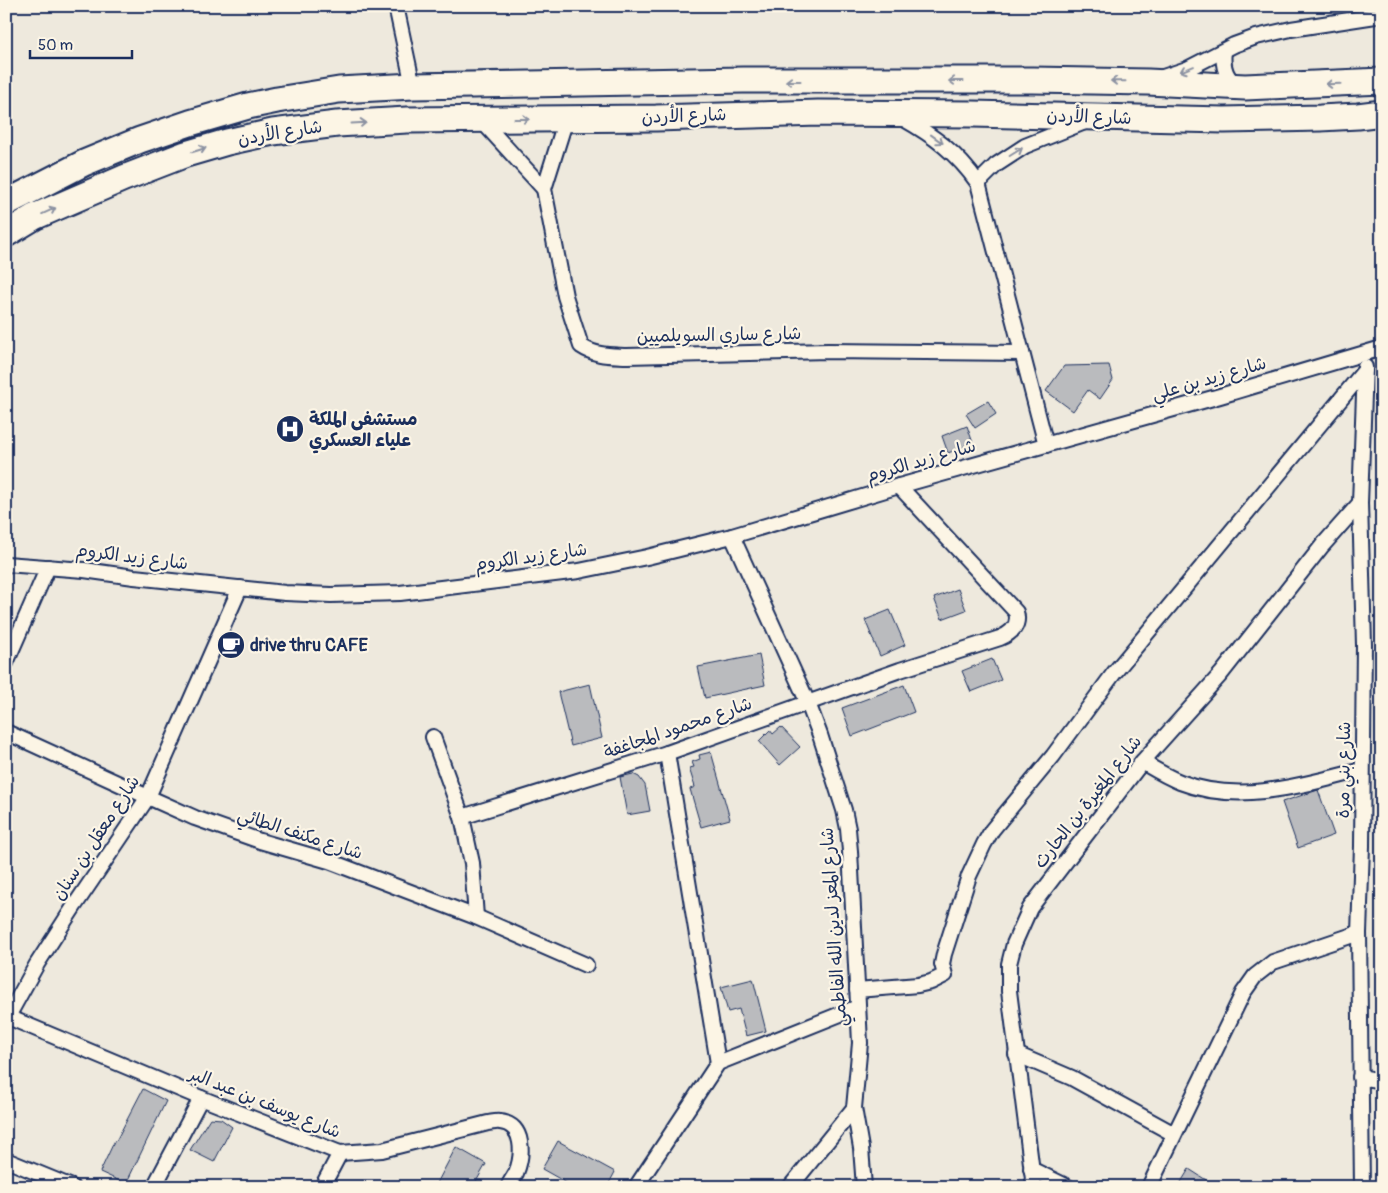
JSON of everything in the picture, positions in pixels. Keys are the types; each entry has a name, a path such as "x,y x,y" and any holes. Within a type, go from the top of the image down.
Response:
{"highway":[{"name":"شارع الأردن","path":"7,200 84,163 140,140 190,123 248,106 339,90 413,86 743,80 1033,80 1148,82 1245,87 1382,81"},
{"name":"شارع الأردن","path":"6,234 34,218 124,178 186,154 227,142 273,132 337,124 408,120 656,118 818,113 973,114 1224,120 1320,118 1382,113"}],"street":[{"path":"396,6 413,86"},
{"path":"1148,82 1187,69 1234,46 1273,33 1382,16"},
{"path":"1224,51 1224,70 1236,84 1245,87"},
{"path":"895,114 944,144 966,166 978,183 1046,445"},
{"path":"978,183 996,165 1025,146 1096,118"},
{"name":"شارع ساري السويلميين","path":"566,119 544,189 568,306 582,346 596,354 659,356 828,351 1022,353"},
{"path":"481,120 544,189"},
{"name":"شارع زيد بن علي","path":"1046,445 1382,348"},
{"name":"شارع بني مرة","path":"1362,1187 1359,933 1364,645 1360,503 1365,354"},
{"path":"858,990 918,985 932,982 945,975 942,964 944,954 966,885 992,830 1053,756 1114,674 1365,370"},
{"name":"شارع زيد الكروم","path":"6,564 84,570 285,593 330,595 400,593 579,571 647,557 732,536 899,486 1046,445"},
{"name":"شارع محمود المجاغفة","path":"462,817 667,753 900,670 1009,634 1013,630 1018,618 1016,612 899,486"},
{"name":"شارع المغيرة بن الحارث","path":"1034,1187 1009,991 1009,964 1019,931 1030,908 1142,762 1221,674 1322,546 1360,503"},
{"name":"شارع المعز لدين الله الفاطمي","path":"732,536 808,703 834,778 848,829 860,1043 854,1108 861,1148 864,1187"},
{"path":"6,663 48,568"},
{"name":"شارع معقل بن سنان","path":"7,1018 37,964 65,920 148,798 240,588"},
{"name":"شارع مكنف الطائي","path":"6,732 148,798 217,826 329,861 476,917 586,965"},
{"path":"433,737 462,817 472,863 476,917"},
{"path":"667,753 718,1063"},
{"path":"1142,762 1179,782 1207,790 1237,792 1270,791 1300,786 1362,770"},
{"path":"1149,1187 1243,993 1255,976 1273,962 1359,933"},
{"path":"636,1187 718,1063 858,1008"},
{"name":"شارع يوسف بن عبد البر","path":"7,1018 340,1153 382,1150 488,1123 500,1122 508,1124 518,1134 521,1150 516,1173 508,1187"},
{"path":"1016,1054 1072,1078 1174,1134"},
{"path":"1360,1077 1382,1081"},
{"path":"154,1187 201,1098"},
{"path":"790,1187 854,1108"},
{"path":"322,1187 340,1153"},
{"path":"6,1160 72,1187"},
{"path":"1031,1169 1068,1187"}],"building":[{"path":"1109,365 1113,380 1100,399 1088,390 1073,411 1046,391 1064,366"},
{"path":"988,401 996,414 975,428 966,414"},
{"path":"967,426 973,443 948,453 942,436"},
{"path":"958,589 966,610 942,619 934,598"},
{"path":"890,610 905,645 880,656 865,620"},
{"path":"759,655 765,685 705,698 698,667"},
{"path":"992,659 1001,680 971,692 962,671"},
{"path":"590,684 602,738 571,746 558,692"},
{"path":"904,685 914,712 852,736 842,708"},
{"path":"781,727 800,747 780,765 759,741 770,730 773,734"},
{"path":"711,752 730,819 701,827 690,789 695,787 689,768 694,767 692,762 700,759 699,755"},
{"path":"633,774 639,777 645,785 650,811 627,815 620,777"},
{"path":"1318,790 1334,835 1298,848 1282,802"},
{"path":"753,979 766,1031 746,1036 739,1009 728,1012 721,987"},
{"path":"143,1089 166,1101 126,1184 100,1172"},
{"path":"210,1118 221,1119 232,1127 214,1162 190,1150"},
{"path":"558,1141 615,1172 607,1187 574,1187 542,1169"},
{"path":"456,1147 486,1164 473,1187 435,1187"},
{"path":"1189,1169 1217,1187 1178,1187"}],"place":[{"name":"مستشفى الملكة علياء العسكري","path":"290,429"},
{"name":"drive thru CAFE","path":"231,645"}]}
